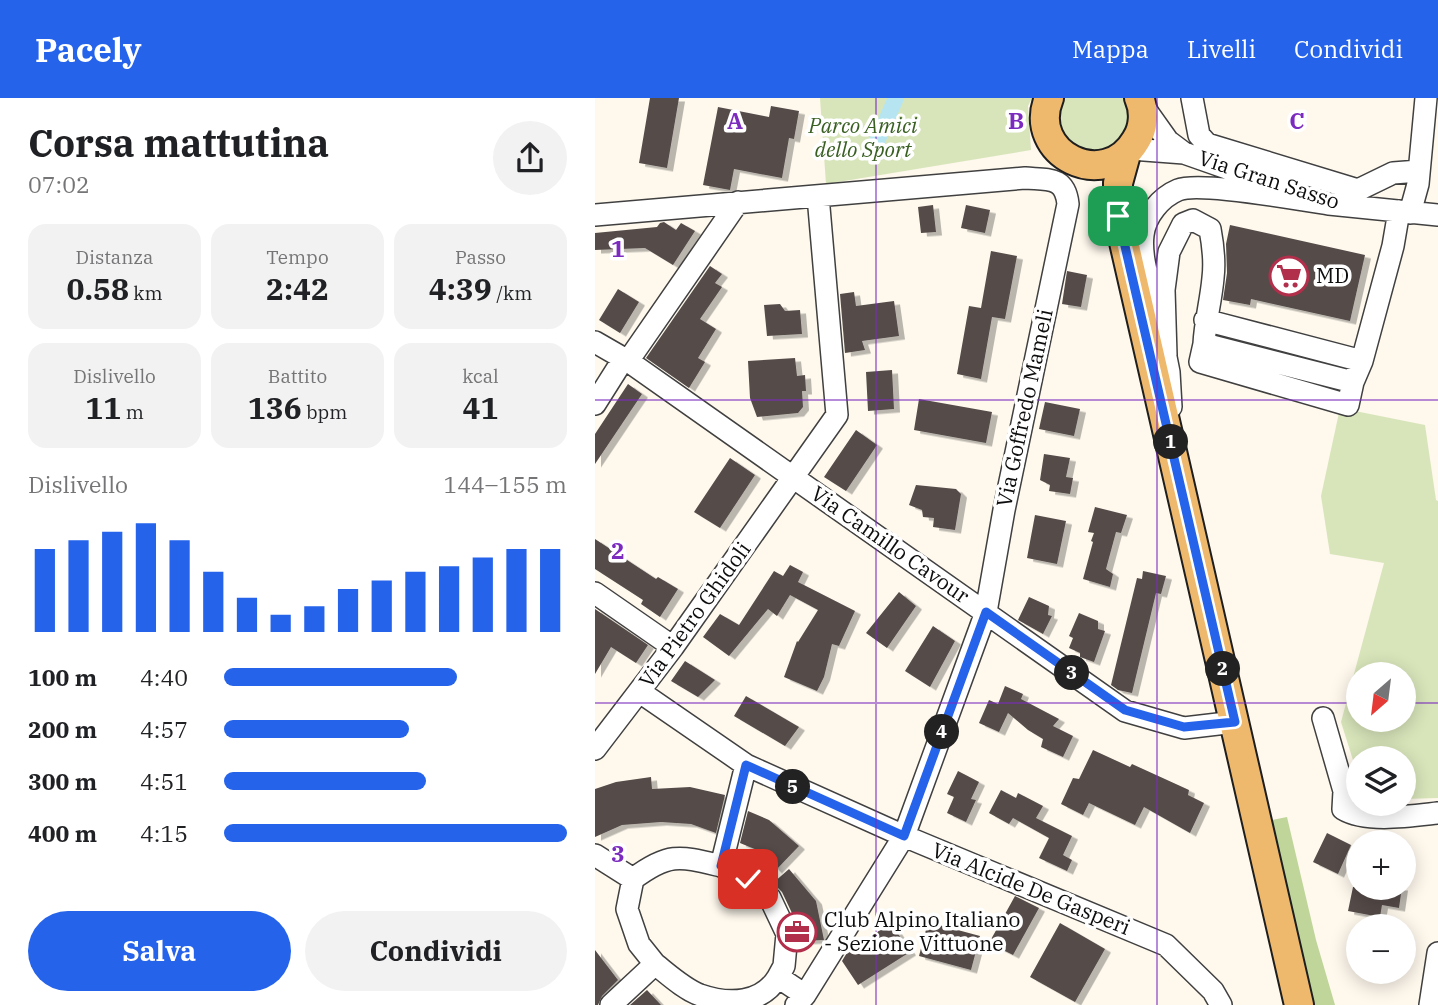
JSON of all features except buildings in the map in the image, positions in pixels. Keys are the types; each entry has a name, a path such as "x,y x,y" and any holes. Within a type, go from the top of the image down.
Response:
{"main road":[{"path":"1049,98 1045,116 1047,131 1058,150 1077,163 1098,184 1118,216"},
{"path":"1077,163 1102,165 1115,161 1128,151 1140,135 1143,119 1141,100"},
{"path":"1128,151 1118,183 1118,216 1299,1005"}],"street":[{"path":"1192,98 1199,135 1207,144 1358,190 1393,173 1419,171"},
{"path":"1165,355 1164,290 1169,252 1184,224 1193,220 1210,229 1213,251 1213,279 1205,320 1204,344 1353,382 1362,361 1393,246 1419,171 1426,98"},
{"name":"Via Gran Sasso","path":"1141,100 1168,141 1184,153"},
{"name":"Via Gran Sasso","path":"1128,151 1184,153 1329,204 1438,215"},
{"name":"Via Goffredo Mameli","path":"801,1000 904,836 986,612 1006,497 1067,205 1066,191 1061,184 1050,180 1025,178 818,196"},
{"path":"1173,451 1169,372 1144,253 1143,234 1155,208 1166,196 1180,188 1205,187 1329,204"},
{"path":"595,215 818,196"},
{"name":"Via Pietro Ghidoli","path":"595,749 673,647 837,415 818,196"},
{"path":"595,404 738,202"},
{"path":"1205,320 1362,361"},
{"name":"Via Camillo Cavour","path":"595,342 626,360 1125,710 1184,727 1235,722"},
{"path":"595,593 673,647"},
{"name":"Via Alcide De Gasperi","path":"640,692 746,765 904,836 1166,944 1213,991 1221,1005"},
{"path":"1323,718 1344,791 1343,809 1353,815 1402,816 1438,813"},
{"path":"721,866 746,765"},
{"path":"595,855 633,879"},
{"path":"682,857 721,866 748,879 770,898 787,934 784,966 771,990 754,998 729,1001 699,995 655,964 639,944 627,909 633,879 655,863 682,857"},
{"path":"1430,1005 1438,953"},
{"path":"611,1005 655,964"},
{"path":"778,977 801,1000"}],"green space":[{"name":"Parco Amici dello Sport","path":"820,98 1032,98 1028,106 1031,150 826,184"},
{"path":"1061,98 1125,98 1129,115 1122,140 1108,151 1099,154 1071,145 1058,124"},
{"path":"1340,408 1425,425 1438,501 1438,798 1416,799 1416,746 1349,746 1341,722 1346,704 1346,732 1416,732 1416,662 1357,662 1384,563 1330,554 1321,496"},
{"path":"1287,817 1316,940 1335,1005 1314,1005 1272,820"}],"waterway":[{"path":"878,139 896,98"}],"place":[{"name":"MD","path":"1289,276"},
{"name":"Club Alpino Italiano - Sezione Vittuone","path":"797,932"}],"route":[{"path":"748,879 721,866 746,765 904,836 986,612 1125,710 1184,727 1235,722 1118,216"}]}
